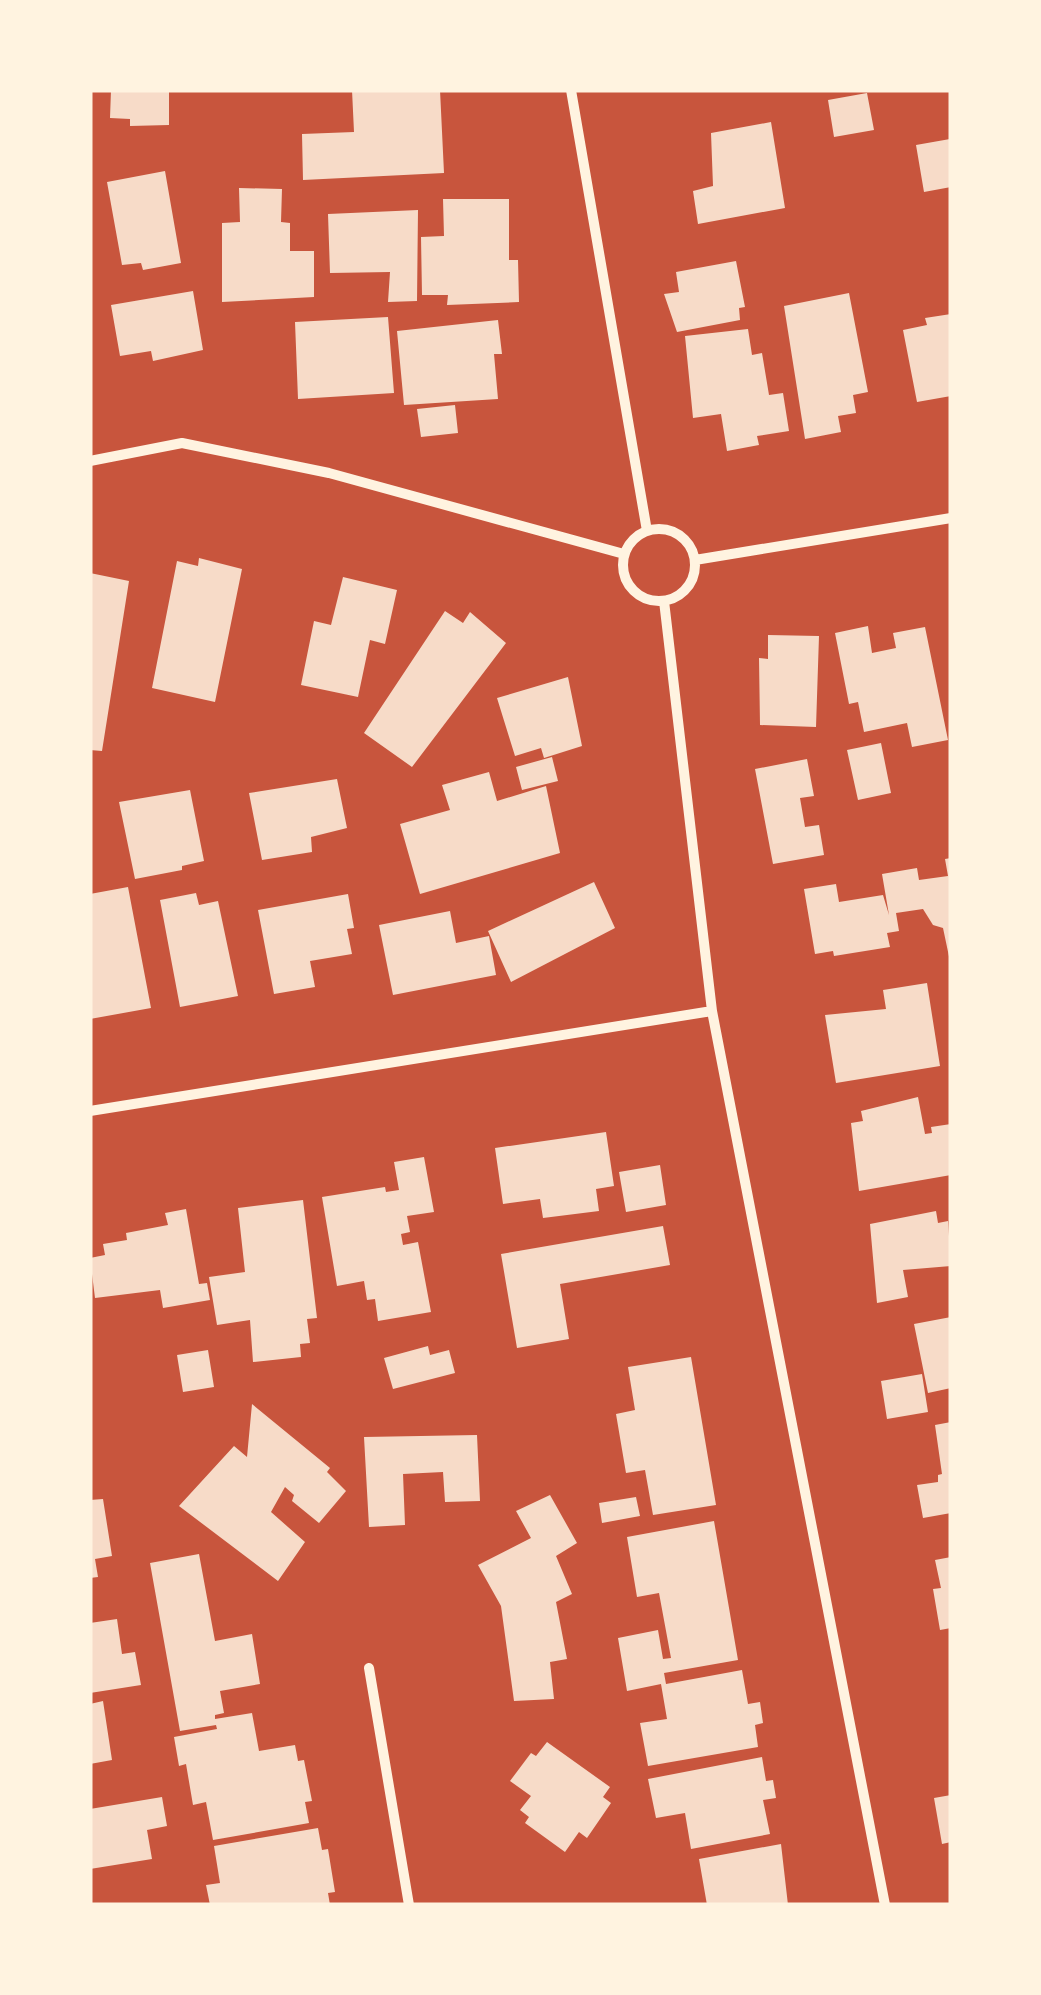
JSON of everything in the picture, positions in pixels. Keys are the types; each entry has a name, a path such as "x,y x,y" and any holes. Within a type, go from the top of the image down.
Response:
{"street":[{"path":"571,90 647,531"},
{"path":"90,460 182,443 330,473 624,554"},
{"path":"694,560 951,518"},
{"path":"647,531 676,533 694,560 692,582 685,591 664,602 634,593 624,575 624,554 635,538 647,531"},
{"path":"664,602 712,1012 885,1905"},
{"path":"90,1111 712,1012"},
{"path":"369,1668 409,1905"}],"building":[{"path":"111,90 169,90 169,125 130,126 130,119 110,118"},
{"path":"352,90 440,90 444,173 303,180 302,134 354,132"},
{"path":"867,93 874,130 834,137 828,100"},
{"path":"771,122 785,208 698,224 693,191 713,186 711,133"},
{"path":"950,139 951,187 924,192 916,145"},
{"path":"165,171 181,263 143,270 141,263 122,265 107,182"},
{"path":"239,188 282,189 281,222 290,223 290,251 314,251 314,297 222,302 222,223 240,222"},
{"path":"443,199 509,199 509,260 518,260 519,302 447,305 448,295 422,295 421,237 444,236"},
{"path":"418,210 417,301 388,302 390,272 330,273 328,214"},
{"path":"736,261 745,307 739,308 740,320 677,332 664,294 679,292 676,272"},
{"path":"193,291 203,350 153,361 151,351 120,356 111,305"},
{"path":"849,293 868,392 853,395 856,413 838,416 841,432 805,439 784,306"},
{"path":"951,314 951,396 917,402 903,330 927,325 925,318"},
{"path":"388,317 394,393 298,399 295,322"},
{"path":"498,320 502,354 494,354 498,399 404,405 397,331"},
{"path":"748,329 752,355 762,353 769,395 783,393 789,431 757,436 759,445 727,451 721,414 693,418 685,336"},
{"path":"455,405 458,433 421,437 417,409"},
{"path":"199,558 242,569 215,702 152,688 177,561 198,566"},
{"path":"90,573 129,581 102,751 90,750"},
{"path":"343,577 397,590 385,644 370,640 358,697 301,685 314,621 331,625"},
{"path":"445,611 463,623 470,612 506,643 412,767 364,733"},
{"path":"868,626 872,653 896,648 893,633 925,627 948,740 912,747 907,723 864,732 858,702 849,704 835,633"},
{"path":"768,635 819,636 816,727 760,725 759,658 768,659"},
{"path":"568,677 582,746 544,758 541,748 515,756 497,698"},
{"path":"881,743 891,793 858,800 847,750"},
{"path":"552,757 558,781 522,790 516,767"},
{"path":"807,759 814,796 800,798 805,827 819,825 824,855 773,864 755,769"},
{"path":"489,772 497,801 546,786 560,853 420,894 400,824 450,810 442,785"},
{"path":"337,779 347,828 311,837 312,852 262,860 249,793"},
{"path":"190,790 204,861 182,866 182,870 135,879 119,802"},
{"path":"951,858 951,966 943,928 933,925 923,909 896,913 899,931 887,933 890,947 834,956 833,951 815,954 804,889 836,884 839,902 883,895 889,915 882,874 917,868 919,880 948,876 945,859"},
{"path":"594,882 615,928 511,982 488,931"},
{"path":"128,887 151,1008 90,1019 90,894"},
{"path":"196,893 199,905 218,901 238,996 180,1007 160,900"},
{"path":"348,894 354,928 347,929 352,954 310,961 315,987 274,994 258,910"},
{"path":"450,911 456,943 489,936 496,975 393,995 379,925"},
{"path":"927,983 940,1066 836,1083 825,1015 886,1009 883,990"},
{"path":"918,1097 925,1134 932,1133 931,1127 951,1124 951,1175 859,1191 851,1123 863,1121 861,1111"},
{"path":"606,1132 614,1186 596,1189 599,1211 543,1218 540,1199 503,1204 495,1148"},
{"path":"424,1157 434,1212 407,1216 410,1232 401,1234 403,1245 418,1242 431,1312 378,1321 375,1299 367,1300 364,1281 337,1286 322,1197 385,1187 386,1192 399,1190 394,1162"},
{"path":"660,1165 666,1205 626,1212 619,1172"},
{"path":"303,1200 317,1318 307,1319 310,1343 300,1344 301,1357 253,1362 250,1320 217,1325 209,1277 245,1272 238,1208"},
{"path":"186,1209 199,1284 207,1283 210,1300 163,1308 160,1290 95,1298 90,1258 105,1255 103,1244 127,1240 126,1233 168,1225 165,1213"},
{"path":"936,1211 938,1223 948,1221 951,1266 903,1270 908,1297 877,1303 870,1224"},
{"path":"663,1226 670,1265 560,1284 569,1339 517,1348 501,1254"},
{"path":"951,1317 951,1388 928,1393 914,1324"},
{"path":"428,1346 430,1355 449,1350 455,1373 393,1389 384,1358"},
{"path":"208,1350 214,1387 183,1392 177,1355"},
{"path":"691,1357 716,1505 653,1515 645,1470 626,1473 616,1414 635,1410 628,1367"},
{"path":"922,1374 928,1412 887,1419 881,1381"},
{"path":"252,1404 330,1468 327,1472 346,1491 319,1523 292,1501 294,1495 285,1487 271,1512 305,1542 278,1581 179,1506 234,1446 247,1457"},
{"path":"951,1422 951,1513 923,1518 917,1485 938,1482 938,1475 942,1474 935,1425"},
{"path":"477,1435 480,1501 445,1502 443,1472 403,1474 405,1525 369,1527 364,1437"},
{"path":"550,1495 577,1543 556,1556 572,1594 556,1602 567,1659 550,1662 554,1699 514,1701 501,1606 478,1565 531,1538 516,1511"},
{"path":"636,1497 640,1516 602,1523 599,1503"},
{"path":"103,1499 112,1556 95,1559 98,1577 90,1578 90,1500"},
{"path":"714,1521 738,1660 664,1673 666,1684 742,1670 748,1704 760,1702 763,1723 755,1725 758,1747 648,1766 640,1723 667,1719 661,1684 627,1691 618,1638 658,1630 663,1659 671,1658 659,1593 637,1597 627,1537"},
{"path":"199,1554 215,1641 252,1634 260,1684 220,1691 224,1713 215,1715 215,1719 252,1713 259,1751 295,1745 298,1761 304,1760 312,1801 305,1802 309,1823 213,1840 206,1802 193,1805 186,1764 179,1766 174,1737 217,1729 216,1725 180,1731 150,1563"},
{"path":"951,1557 951,1628 940,1630 933,1589 941,1588 935,1560"},
{"path":"117,1619 122,1654 135,1652 141,1685 90,1693 90,1623"},
{"path":"103,1701 112,1760 90,1764 90,1704"},
{"path":"547,1742 610,1787 603,1797 611,1803 587,1838 579,1832 565,1852 525,1823 529,1817 520,1810 531,1796 510,1781 531,1753 536,1756"},
{"path":"762,1757 766,1781 773,1780 776,1798 763,1800 770,1834 691,1849 685,1813 656,1818 648,1779"},
{"path":"951,1795 951,1842 942,1844 934,1798"},
{"path":"162,1797 167,1826 147,1830 152,1859 90,1869 90,1809"},
{"path":"318,1828 322,1850 328,1849 335,1892 328,1893 330,1905 210,1905 206,1885 220,1883 214,1846"},
{"path":"781,1844 788,1905 707,1905 699,1859"}]}
